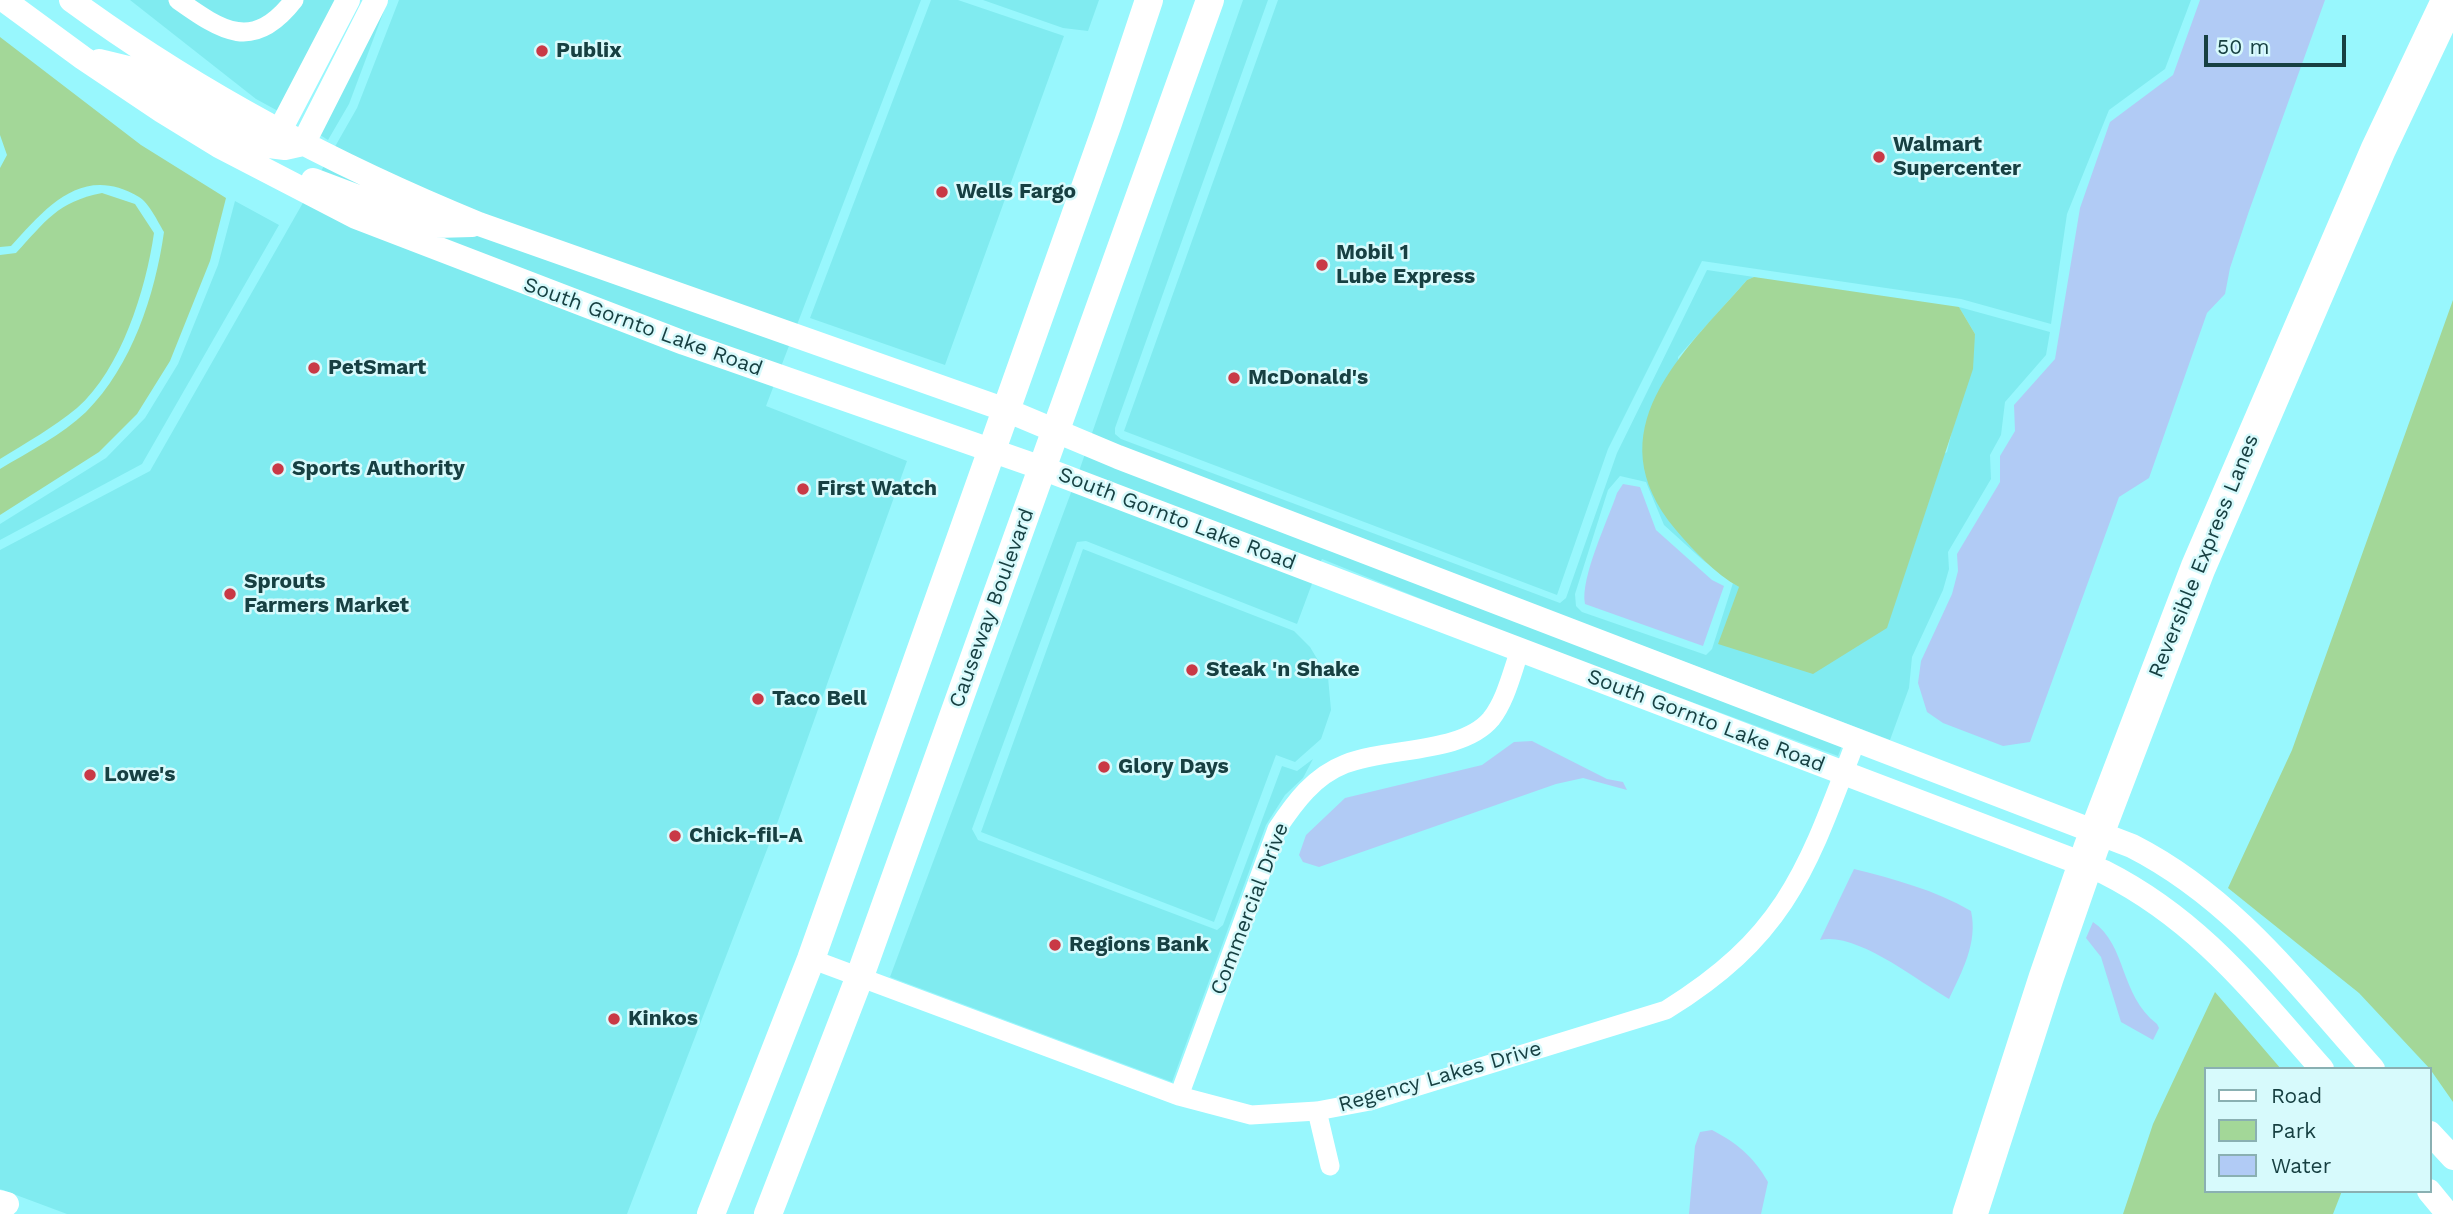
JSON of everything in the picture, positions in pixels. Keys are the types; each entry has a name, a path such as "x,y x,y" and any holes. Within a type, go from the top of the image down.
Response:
{"highway":[{"name":"Reversible Express Lanes","path":"1970,1214 2046,978 2143,710 2214,530 2378,150 2449,0"},
{"name":"Reversible Express Lanes","path":"1980,1214 1997,1128"}],"main road":[{"path":"711,1214 811,959 1149,0"},
{"name":"Causeway Boulevard","path":"768,1214 860,976 1210,0"}],"street":[{"name":"South Gornto Lake Road","path":"4,0 83,58 173,118 285,181 356,217 499,275 1042,468 2104,872 2174,913 2210,944 2320,1067"},
{"name":"South Gornto Lake Road","path":"71,0 197,86 279,132 401,192 479,224 1006,410 1291,524 2064,818 2158,859 2209,894 2234,916 2371,1067"},
{"path":"178,0 219,28 240,33 268,23 294,0"},
{"path":"279,132 348,0"},
{"path":"83,58 132,69 261,145 285,148 303,144 376,0"},
{"path":"285,181 314,180 435,226 479,224"},
{"name":"Commercial Drive","path":"1179,1096 1277,829 1295,801 1318,779 1345,764 1456,740 1482,728 1500,705 1520,650"},
{"name":"Regency Lakes Drive","path":"811,959 1179,1096 1251,1115 1317,1111 1370,1101 1666,1010 1709,984 1752,945 1791,895 1813,852 1857,738"},
{"path":"1317,1111 1330,1166"},
{"path":"2432,1135 2453,1158"},
{"path":"2431,1193 2448,1214"}],"shaded area":[{"path":"130,0 336,0 278,111 256,99"},
{"path":"388,0 349,104 328,140 320,135"},
{"path":"399,0 921,0 766,406 907,461 778,821 627,1214 67,1214 0,1189 0,550 150,471 357,108"},
{"path":"931,0 958,0 1064,36 945,365 810,318"},
{"path":"983,0 1099,0 1088,31 1063,28"},
{"path":"1243,0 1268,0 1115,428 1115,434 1121,439 1560,603 1566,598 1617,453 1707,270 1754,277 1747,280 1678,357 1688,543 1706,563 1664,525 1646,482 1620,476 1608,490 1575,594 1576,606 1582,612 1706,655 1712,649 1733,583 1739,587 1947,452 1975,334 1959,307 2050,332 2046,355 2005,402 2001,435 1990,455 1991,479 1948,552 1949,569 1943,590 1912,657 1909,688 1890,740 1091,436"},
{"path":"1278,0 2191,0 2165,69 2109,110 2067,214 2051,324 1961,299 1702,261 1608,449 1557,595 1124,431"},
{"path":"235,201 279,225 142,464 0,540 0,524 106,458 145,418 178,364 218,265"},
{"path":"1085,454 1843,743 1838,756 1521,639 1322,559 1320,563 1079,471"},
{"path":"1072,490 1313,581 1297,624 1086,541 1077,542 972,829 978,840 1217,930 1223,925 1282,766 1297,771 1313,759 1303,778 1285,795 1266,825 1172,1082 890,977"},
{"path":"1083,549 1294,631 1310,647 1328,677 1331,710 1321,739 1295,762 1276,755 1214,922 981,832"}],"green space":[{"path":"0,37 141,145 226,198 210,261 170,361 137,414 99,452 0,515 0,469 44,443 86,412 102,394 129,351 147,305 164,232 150,208 139,197 119,188 100,185 67,194 38,218 11,246 0,247 0,168 7,155 0,135"},
{"path":"102,193 135,204 154,233 145,279 129,327 119,351 93,392 77,408 0,459 0,255 16,253 53,214 74,202"},
{"path":"1754,277 1959,307 1975,334 1973,369 1887,628 1813,674 1718,644 1739,587 1713,569 1676,530 1653,494 1643,460 1645,427 1656,396 1674,366 1747,280"},
{"path":"2453,300 2453,1102 2432,1072 2432,1067 2428,1067 2359,993 2228,888 2292,750"},
{"path":"2215,992 2279,1067 2204,1067 2204,1193 2341,1193 2333,1214 2123,1214 2153,1124"}],"water":[{"path":"2200,0 2325,0 2249,211 2230,268 2225,294 2207,313 2149,478 2119,497 2030,742 2003,746 1943,723 1927,712 1918,683 1921,661 1952,594 1958,571 1957,554 2000,482 2000,456 2015,431 2014,405 2055,359 2080,208 2110,122 2173,75"},
{"path":"1623,484 1640,487 1656,530 1712,580 1724,586 1703,646 1585,604 1587,579 1596,549"},
{"path":"1532,741 1607,779 1623,782 1627,790 1583,778 1556,784 1319,867 1303,862 1299,855 1306,835 1345,798 1482,765 1514,742"},
{"path":"1854,869 1929,891 1971,911 1971,946 1949,999 1868,950 1835,939 1820,940"},
{"path":"2093,922 2112,943 2136,999 2157,1024 2159,1028 2153,1040 2121,1022 2101,957 2086,938"},
{"path":"1712,1130 1744,1152 1768,1182 1761,1214 1689,1214 1695,1146 1700,1132"}],"place":[{"name":"Publix","path":"542,51"},
{"name":"Walmart Supercenter","path":"1879,157"},
{"name":"Wells Fargo","path":"942,192"},
{"name":"Mobil 1 Lube Express","path":"1322,265"},
{"name":"PetSmart","path":"314,368"},
{"name":"McDonald's","path":"1234,378"},
{"name":"Sports Authority","path":"278,469"},
{"name":"First Watch","path":"803,489"},
{"name":"Sprouts Farmers Market","path":"230,594"},
{"name":"Steak 'n Shake","path":"1192,670"},
{"name":"Taco Bell","path":"758,699"},
{"name":"Glory Days","path":"1104,767"},
{"name":"Lowe's","path":"90,775"},
{"name":"Chick-fil-A","path":"675,836"},
{"name":"Regions Bank","path":"1055,945"},
{"name":"Kinkos","path":"614,1019"}]}
